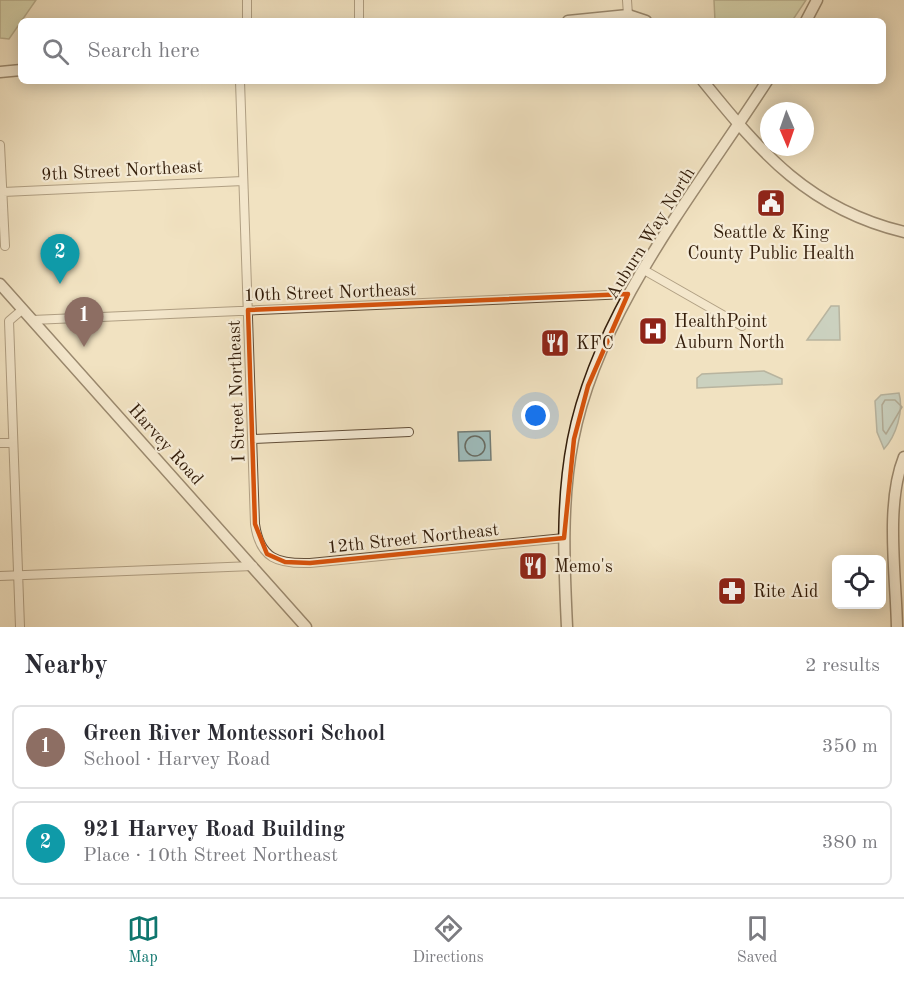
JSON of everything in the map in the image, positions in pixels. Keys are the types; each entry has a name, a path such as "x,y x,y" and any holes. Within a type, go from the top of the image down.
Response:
{"main road":[{"path":"808,18 817,0"},
{"path":"598,18 628,15 637,18"},
{"path":"0,72 18,70"},
{"path":"705,84 738,124 782,170 811,193 862,219 904,232"},
{"name":"Auburn Way North","path":"567,627 564,538 567,486 574,439 588,386 628,294 765,84"},
{"name":"Harvey Road","path":"0,284 306,627"},
{"path":"897,627 893,498 896,477 904,457"}],"street":[{"path":"247,0 247,18"},
{"path":"358,0 359,18"},
{"path":"627,0 628,15"},
{"name":"I Street Northeast","path":"240,84 255,524 261,546 267,554"},
{"path":"0,145 5,246"},
{"name":"9th Street Northeast","path":"3,192 243,181"},
{"path":"644,270 742,326"},
{"name":"10th Street Northeast","path":"32,320 628,294"},
{"path":"20,627 9,321 23,309"},
{"path":"252,439 408,432"},
{"path":"0,443 13,442"},
{"name":"12th Street Northeast","path":"267,554 285,562 310,563 564,538"},
{"path":"0,576 253,566"}],"highlighted area":[{"path":"628,294 588,386 574,439 564,538 310,563 285,562 267,554 255,524 248,310"}],"green space":[{"path":"0,0 36,0 24,18 18,18 18,26 9,39 0,38"},
{"path":"714,0 806,0 794,18 715,18"}],"water":[{"path":"831,306 839,306 840,340 807,340"},
{"path":"764,371 782,379 782,384 697,388 697,378 702,374"},
{"path":"899,393 898,423 884,449 877,432 875,401 881,395"},
{"path":"490,431 491,460 459,461 458,432"}],"place":[{"name":"Seattle & King County Public Health","path":"771,203"},
{"name":"921 Harvey Road Building","path":"60,284"},
{"name":"HealthPoint Auburn North","path":"653,331"},
{"name":"KFC","path":"555,343"},
{"name":"Green River Montessori School","path":"84,347"},
{"name":"Memo's","path":"533,566"},
{"name":"Rite Aid","path":"732,591"}]}
